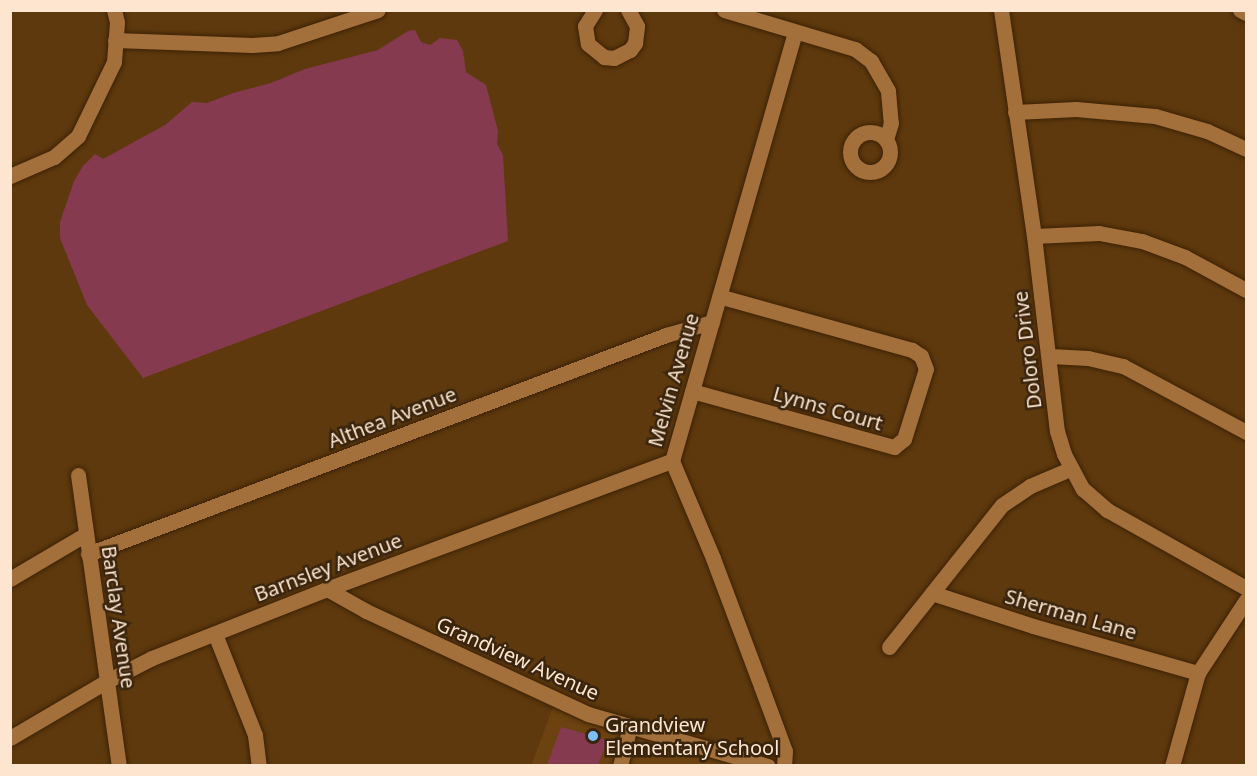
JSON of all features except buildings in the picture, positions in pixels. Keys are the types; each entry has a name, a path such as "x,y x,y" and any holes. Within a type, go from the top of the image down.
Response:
{"street":[{"path":"10,177 54,157 78,136 114,62 117,22 114,10"},
{"path":"115,39 252,45 278,43 378,10"},
{"path":"595,10 585,26 588,44 604,57 614,58 630,50 635,43 637,26 628,10"},
{"path":"724,10 855,49 871,61 888,91 891,123 886,139"},
{"name":"Doloro Drive","path":"1001,10 1034,236 1057,430 1070,469 1083,489 1107,510 1246,588"},
{"path":"1240,10 1246,13"},
{"name":"Melvin Avenue","path":"784,765 785,751 713,558 672,461 795,32"},
{"path":"1015,112 1076,109 1155,116 1207,131 1246,149"},
{"path":"1034,236 1099,233 1142,241 1185,257 1246,290"},
{"name":"Lynns Court","path":"692,391 894,447 907,434 926,369 921,356 916,352 719,296"},
{"name":"Althea Avenue","path":"88,554 666,335 712,322"},
{"path":"1050,356 1088,358 1123,366 1246,432"},
{"name":"Barnsley Avenue","path":"10,738 107,681 152,658 672,461"},
{"path":"889,647 1002,505 1030,486 1070,469"},
{"name":"Barclay Avenue","path":"78,475 119,765"},
{"path":"10,579 86,534"},
{"name":"Grandview Avenue","path":"327,590 366,611 571,706 630,726 768,765"},
{"name":"Sherman Lane","path":"932,593 1033,626 1198,673"},
{"path":"1172,765 1198,673 1246,600"},
{"path":"215,634 255,735 259,765"},
{"path":"622,765 630,726"},
{"path":"709,765 714,750"}],"shaded area":[{"path":"415,30 421,42 430,45 440,38 457,40 463,51 466,72 486,85 498,131 497,144 503,155 508,241 143,378 87,305 60,238 60,222 74,181 83,166 95,154 103,159 165,125 192,102 207,103 271,83 305,69 378,50 408,31"},
{"name":"Grandview Elementary School","path":"553,707 735,765 531,766"},
{"path":"561,727 608,740 598,765 547,765"}],"place":[{"name":"Grandview Elementary School","path":"593,736"}]}
